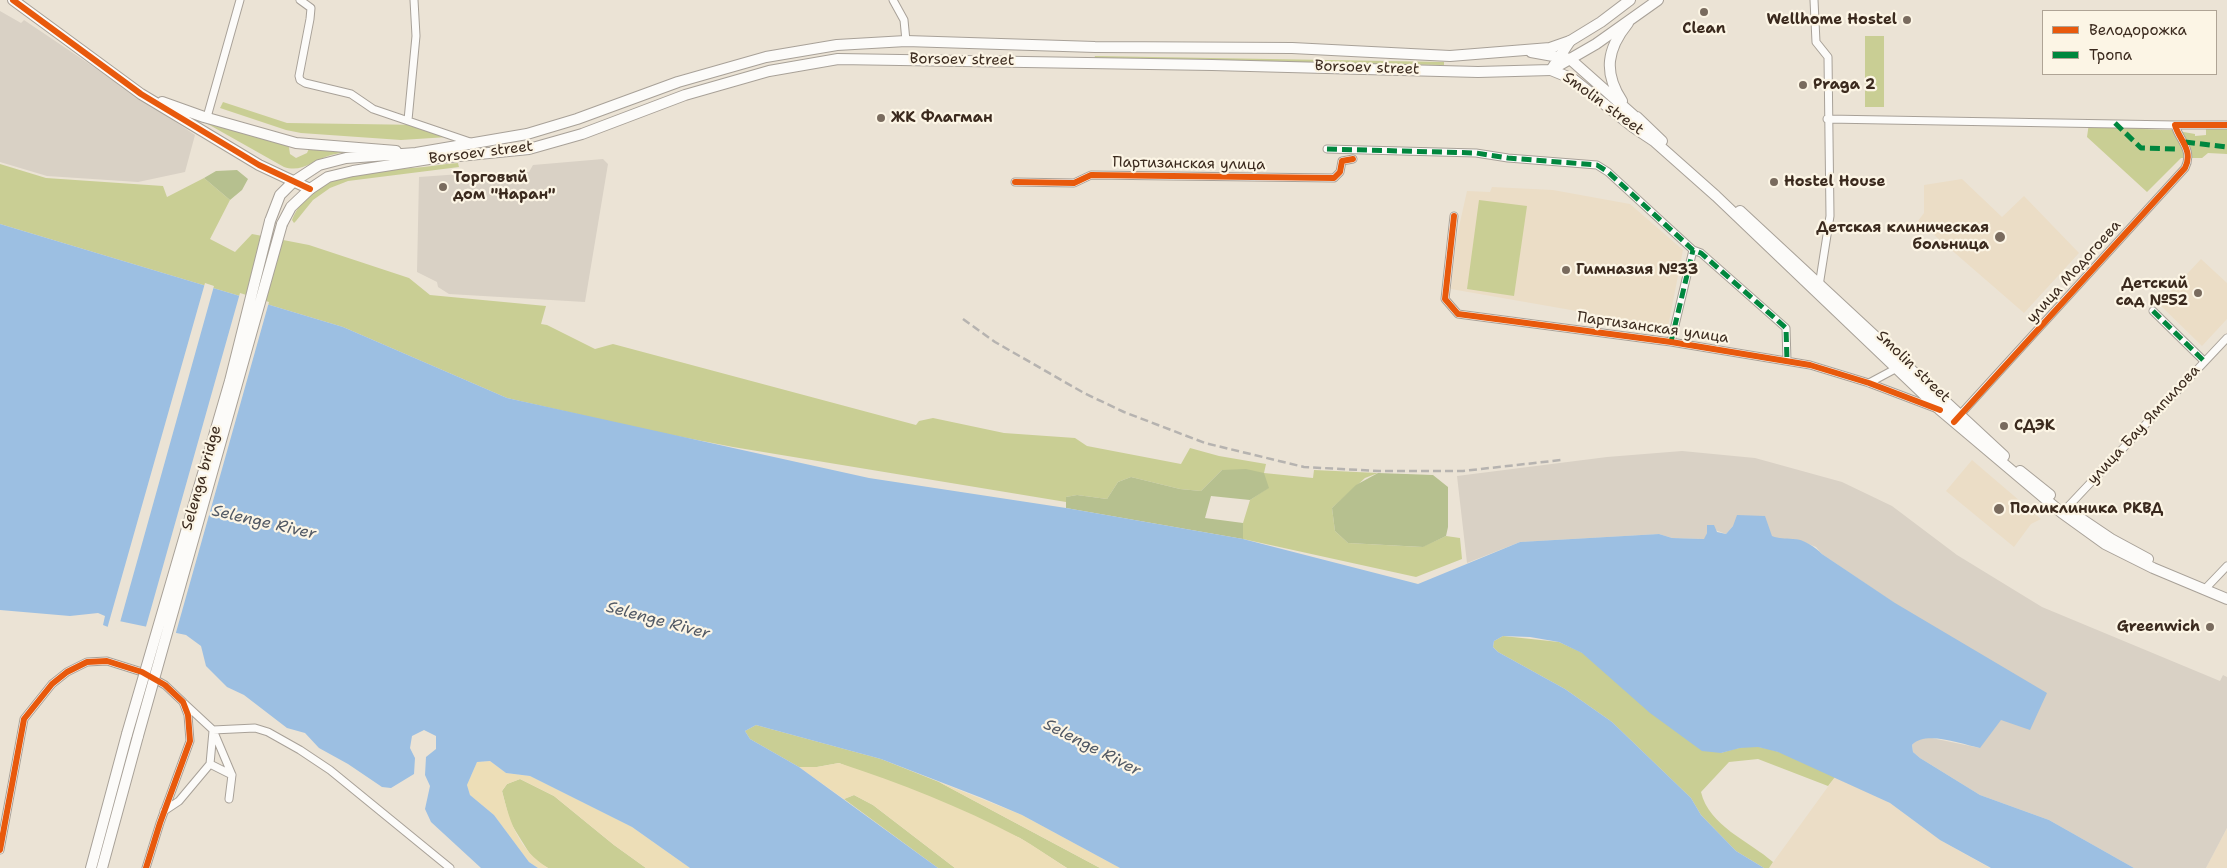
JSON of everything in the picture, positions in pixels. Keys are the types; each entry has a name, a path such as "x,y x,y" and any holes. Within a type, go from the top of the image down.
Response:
{"main road":[{"path":"12,0 141,94 280,176 310,188"},
{"name":"Borsoev street","path":"270,221 280,195 293,182 319,165 346,158 416,153 470,142 527,134 552,127 678,82 766,56 837,45 906,41 1094,47 1292,48 1450,56 1527,51 1550,48 1570,42 1630,0"},
{"name":"Borsoev street","path":"282,224 291,207 310,188 328,177 353,171 429,159 529,149 582,134 685,95 769,71 838,59 1478,72 1551,70 1629,23 1658,0"},
{"name":"Smolin street","path":"1627,108 1611,77 1610,60 1612,47 1629,23"},
{"path":"906,41 906,59"},
{"path":"1551,70 1570,42"},
{"name":"Smolin street","path":"1527,51 1570,59 1637,117 1654,141"},
{"path":"1450,56 1450,71"},
{"name":"Smolin street","path":"1551,70 1573,79 1633,127 1654,141 1818,289 1940,410 1956,419 2104,544 2153,568 2208,587 2227,599"},
{"path":"141,94 207,117 296,143 416,153"},
{"path":"1637,117 1956,419"},
{"path":"280,176 280,195"},
{"name":"Selenga bridge","path":"91,868 127,734 230,381 270,221"},
{"name":"Selenga bridge","path":"102,868 282,224"},
{"path":"2208,587 2227,592"}],"street":[{"path":"207,117 240,0"},
{"path":"300,0 310,8 299,76 300,80 304,83 352,94 373,109 470,142"},
{"path":"408,120 416,36 414,0"},
{"path":"892,0 904,20 906,41"},
{"path":"1814,0 1816,42 1828,57 1827,119 1830,216 1818,289"},
{"path":"1827,119 2176,128 2227,125"},
{"name":"улица Модогоева","path":"1956,419 2185,168 2187,163 2185,142 2176,128"},
{"path":"1327,149 1476,152 1508,158 1598,165 1693,250 1701,253 1786,328 1787,361"},
{"name":"Партизанская улица","path":"1015,182 1074,184 1091,176 1101,175 1334,178 1340,172 1342,160 1353,159"},
{"name":"Партизанская улица","path":"1454,216 1445,300 1458,314 1671,342 1810,365 1868,383 1940,410"},
{"path":"1671,342 1693,250"},
{"path":"2153,311 2204,361"},
{"name":"улица Бау Ямпилова","path":"2064,511 2227,338"},
{"path":"1868,383 1897,368"},
{"path":"2208,587 2227,566"},
{"path":"0,850 24,719 52,684 67,672 87,662 107,661 142,672 165,685 214,730 232,776 229,799"},
{"path":"146,868 190,741 188,715 183,702"},
{"path":"214,730 255,728 268,732 300,750 330,770 450,868"},
{"path":"164,812 179,801 210,764 214,730"},
{"path":"210,764 232,776"}],"shaded area":[{"path":"0,11 21,23 24,20 195,135 185,172 138,182 47,176 0,162"},
{"path":"603,159 608,164 585,302 449,294 438,287 437,282 417,272 419,177 529,172 533,165"},
{"name":"Детская клиническая больница","path":"1962,179 2002,217 2024,196 2079,253 2024,313 1918,221 1924,213 1924,185"},
{"name":"Гимназия №33","path":"1492,187 1553,190 1630,204 1683,250 1668,327 1451,289 1457,236 1467,191 1490,192"},
{"name":"Детский сад №52","path":"2201,259 2227,283 2227,319 2202,346 2159,304"},
{"path":"1682,451 1755,458 1842,482 1892,506 1957,555 2042,607 2220,681 2223,675 2227,677 2227,828 2206,868 2134,868 2049,820 1980,795 1920,758 1913,752 1912,745 1917,739 1927,737 1980,748 1894,603 1822,554 1816,547 1796,539 1777,539 1733,526 1726,534 1715,530 1707,533 1705,539 1672,538 1659,534 1520,542 1467,563 1457,476 1607,457"},
{"name":"Поликлиника РКВД","path":"1972,460 2041,519 2031,524 2014,547 1946,491"},
{"path":"1835,777 1890,803 1940,840 1990,868 1769,868"},
{"path":"2227,828 2227,868 2206,868"}],"green space":[{"path":"1865,36 1884,36 1884,107 1865,107"},
{"path":"1095,56 1444,62 1444,65 1094,59"},
{"path":"223,102 287,123 424,125 448,137 401,140 301,133 286,130 220,108"},
{"path":"190,114 288,141 290,154 296,158 307,153 311,144 366,150 331,155 302,167 284,167"},
{"path":"2089,123 2139,123 2143,129 2172,130 2195,134 2195,136 2206,135 2206,129 2210,129 2210,127 2227,127 2227,154 2208,153 2202,158 2181,158 2147,192 2087,137"},
{"path":"458,163 459,167 348,181 330,188 313,200 294,223 292,220 301,204 313,191 343,177 360,173"},
{"path":"0,164 46,178 163,186 167,197 204,178 230,200 210,239 235,252 252,234 309,245 409,278 430,295 546,306 541,324 547,325 595,349 613,344 916,425 919,421 933,418 1004,433 1075,438 1087,446 1181,464 1190,448 1219,456 1266,464 1264,473 1313,478 1314,470 1378,473 1365,478 1332,508 1335,531 1348,543 1422,547 1446,536 1460,538 1462,559 1416,577 1243,539 1243,523 1250,500 1268,488 1222,470 1201,491 1180,489 1131,477 1118,482 1107,499 1077,495 1066,497 1066,502 733,447 651,431 507,398 343,327 0,224"},
{"path":"237,170 248,179 242,190 230,200 204,178 216,171"},
{"path":"1479,200 1527,206 1514,296 1467,289"},
{"path":"1246,469 1264,473 1269,488 1250,500 1211,496 1205,518 1243,523 1243,539 1066,508 1066,497 1077,495 1107,499 1118,482 1131,477 1180,489 1201,491 1222,470"},
{"path":"1378,473 1433,475 1448,487 1448,527 1446,536 1423,547 1348,543 1335,531 1332,508 1356,485"},
{"path":"1503,636 1559,642 1583,653 1610,676 1721,753 1750,747 1769,749 1798,759 1835,777 1828,786 1758,759 1729,762 1701,792 1705,804 1721,824 1773,862 1769,868 1764,868 1736,851 1701,815 1691,798 1612,722 1565,689 1498,652 1493,647 1494,641"},
{"path":"756,725 881,759 939,782 1100,868 1067,868 1020,838 839,763 817,767 799,767 750,739 745,731"},
{"path":"520,779 554,796 614,845 646,868 548,868 533,859 510,822 502,791 507,784"},
{"path":"854,795 873,805 955,868 938,868 844,799"}],"sand":[{"path":"490,761 506,773 530,776 632,827 690,868 646,868 614,845 554,796 520,779 507,784 502,791 508,814 517,835 530,853 548,868 538,868 529,862 494,815 470,795 467,785 477,762"},
{"path":"839,763 907,787 975,816 1024,841 1067,868 955,868 873,805 854,795 844,799 799,767 817,767"},
{"path":"939,782 1022,815 1120,868 1100,868"}],"water":[{"name":"Selenge River","path":"0,224 343,327 507,398 869,478 1066,508 1243,539 1418,584 1520,542 1659,534 1672,538 1704,539 1707,533 1707,525 1714,525 1717,532 1726,534 1733,526 1737,515 1765,516 1772,536 1797,539 1809,544 1895,603 2047,693 2030,730 2001,720 1980,748 1934,738 1918,741 1912,745 1913,752 1980,795 2049,820 2134,868 1991,868 1940,840 1890,803 1778,752 1758,747 1740,748 1721,753 1702,751 1650,713 1582,653 1559,642 1530,637 1503,636 1494,641 1493,647 1498,652 1565,689 1612,722 1691,798 1701,815 1736,851 1764,868 1120,868 1022,815 982,798 881,759 756,725 745,731 750,739 799,767 938,868 690,868 632,827 530,776 506,773 490,761 477,762 467,785 470,795 494,815 529,862 538,868 481,868 431,822 425,809 430,786 425,775 426,757 436,749 436,736 424,730 412,736 410,748 415,758 414,774 391,788 382,787 348,764 319,748 305,733 287,728 244,695 227,687 206,666 201,646 186,635 119,621 113,629 103,625 105,616 98,613 70,616 0,610"}],"pier":[{"path":"205,283 214,286 119,626 113,631 107,629"},
{"path":"240,293 269,302 175,636 145,630"}],"railway":[{"path":"963,319 995,342 1084,393 1124,412 1205,443 1304,467 1379,471 1463,471 1561,460"}],"marked path":[{"path":"2115,123 2141,148 2179,149"},
{"path":"2185,142 2227,147"},
{"path":"1327,149 1476,153 1508,158 1597,165 1608,172 1693,250 1701,253 1786,328 1787,361"},
{"path":"1671,342 1693,250"},
{"path":"2153,311 2204,361"}],"cycle path":[{"path":"13,0 141,94 259,165 310,189"},
{"path":"1954,422 2185,168 2188,156 2187,150 2175,125 2227,125"},
{"path":"1015,182 1074,183 1091,175 1334,178 1340,172 1342,161 1353,159"},
{"path":"1454,216 1445,299 1458,314 1671,342 1810,365 1869,383 1940,410"},
{"path":"0,850 24,719 52,684 67,672 87,662 107,661 142,672 165,685 183,702 188,715 190,741 160,823 146,868"}],"place":[{"name":"Clean","path":"1704,12"},
{"name":"Wellhome Hostel","path":"1907,20"},
{"name":"Praga 2","path":"1803,85"},
{"name":"ЖК Флагман","path":"881,118"},
{"name":"Hostel House","path":"1774,182"},
{"name":"Торговый дом \"Наран\"","path":"443,187"},
{"name":"Детская клиническая больница","path":"2000,237"},
{"name":"Гимназия №33","path":"1566,270"},
{"name":"Детский сад №52","path":"2198,293"},
{"name":"СДЭК","path":"2004,426"},
{"name":"Поликлиника РКВД","path":"1999,509"},
{"name":"Greenwich","path":"2210,627"}]}
